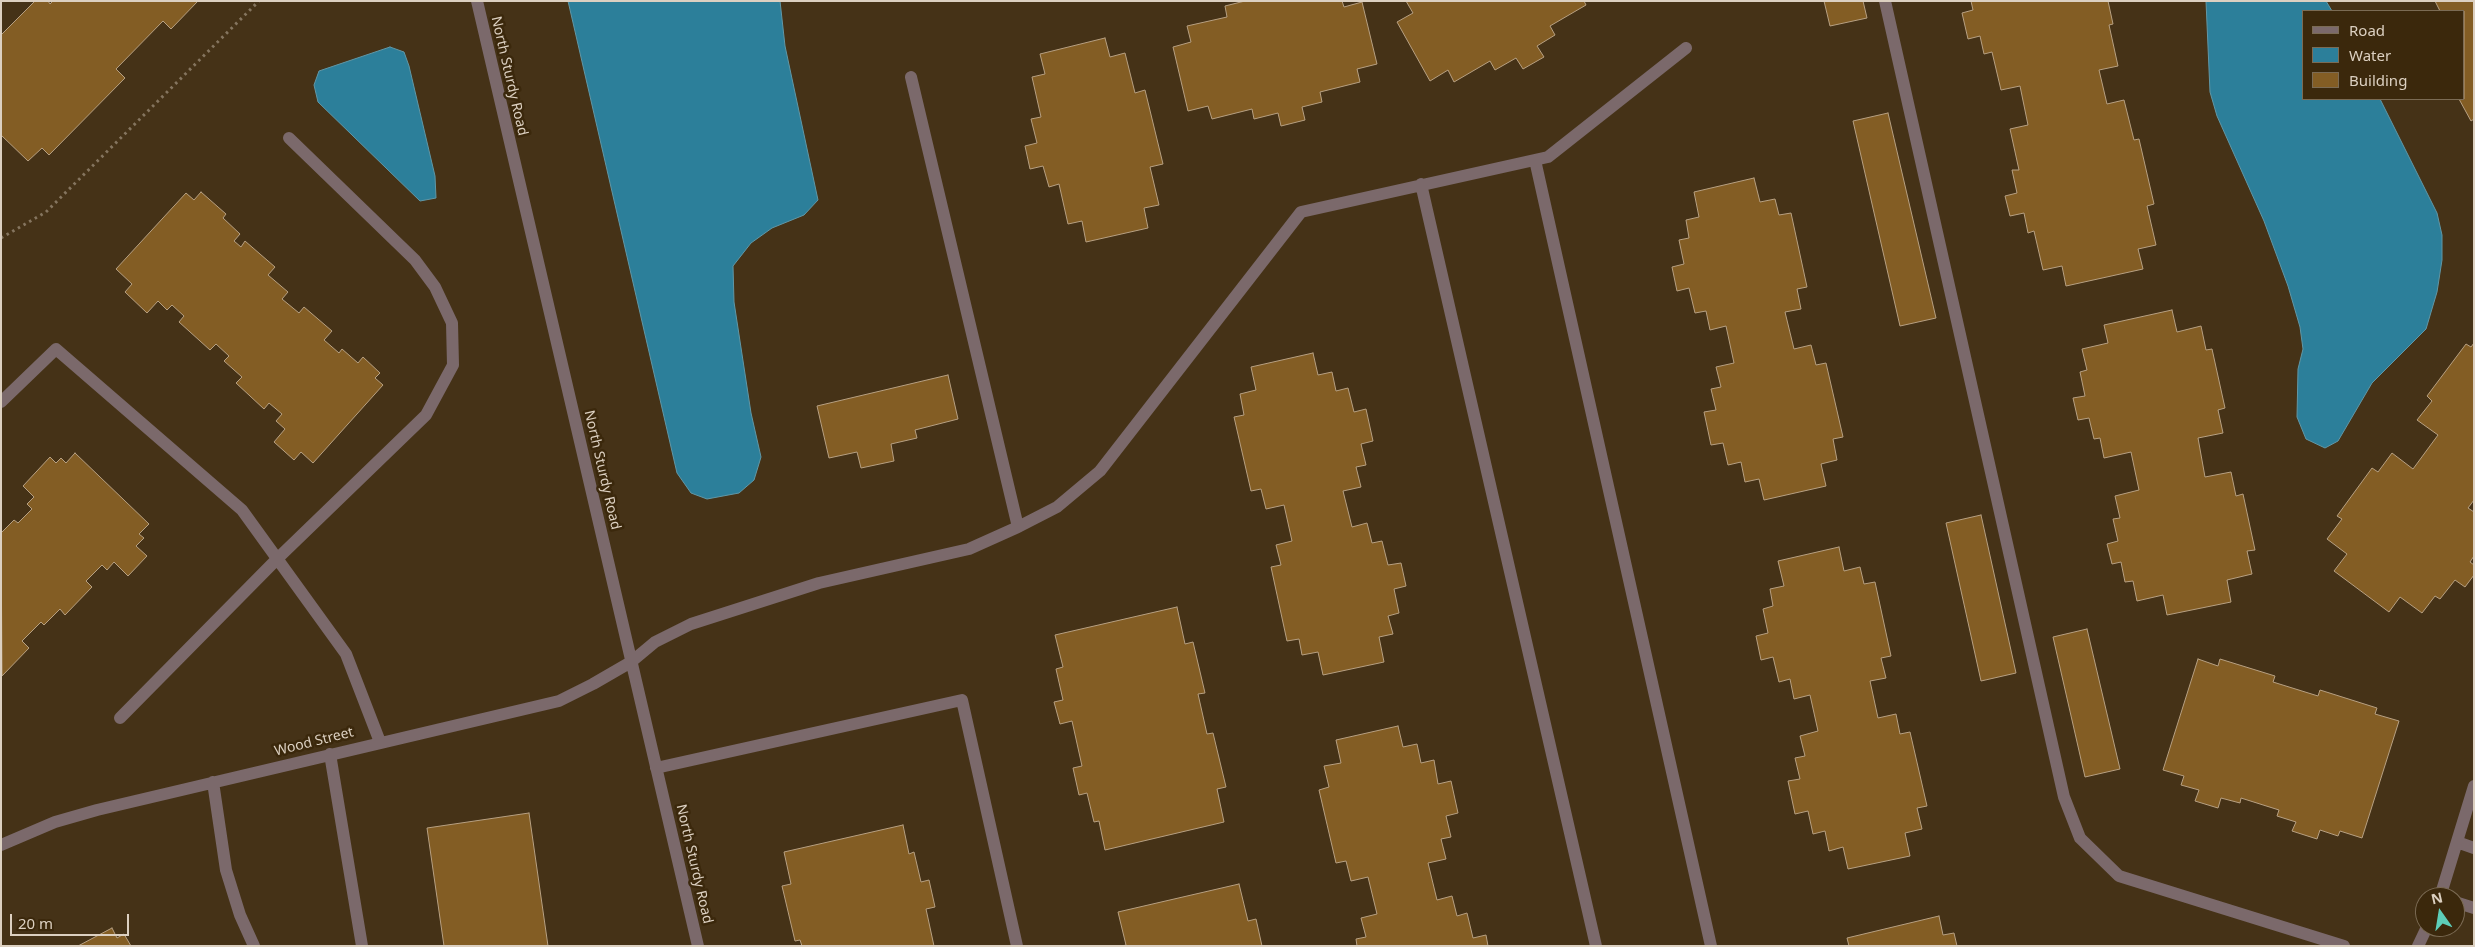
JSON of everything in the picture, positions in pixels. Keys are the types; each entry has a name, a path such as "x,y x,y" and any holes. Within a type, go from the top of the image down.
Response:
{"street":[{"name":"North Sturdy Road","path":"476,1 698,946"},
{"path":"1885,1 2064,797 2080,838 2119,876 2344,946"},
{"name":"Wood Street","path":"1,846 14,838 54,822 213,782 559,701 631,662 655,642 691,624 819,583 969,549 1018,527 1057,507 1100,471 1301,212 1548,156 1686,48"},
{"path":"911,77 1018,527"},
{"path":"120,718 277,559 426,415 453,365 452,323 435,287 420,266 289,138"},
{"path":"1535,160 1711,946"},
{"path":"1421,184 1596,946"},
{"path":"1,402 56,349 242,510 346,654 380,742"},
{"path":"656,768 962,700 1017,946"},
{"path":"330,754 362,946"},
{"path":"213,782 226,870 240,916 254,946"},
{"path":"2443,887 2474,786"},
{"path":"2457,842 2474,848"}],"path":[{"path":"1,238 46,212 259,1"}],"water":[{"path":"568,1 780,1 785,46 818,200 804,215 772,228 751,243 733,266 734,302 751,413 761,457 754,480 739,493 707,499 691,493 677,473"},
{"path":"2206,1 2326,1 2331,10 2302,10 2302,100 2380,100 2437,213 2442,235 2442,260 2437,292 2426,329 2372,383 2338,441 2325,448 2306,439 2297,417 2298,369 2303,349 2300,327 2288,286 2264,221 2217,116 2210,92"},
{"path":"390,47 404,52 409,66 435,176 436,198 420,201 318,102 314,85 319,71"}],"building":[{"path":"35,1 48,1 50,4 53,1 198,1 171,29 163,21 116,69 125,78 49,155 42,148 28,161 1,135 1,35"},
{"path":"1245,1 1342,1 1344,7 1362,2 1377,64 1357,69 1360,82 1320,92 1322,102 1302,107 1305,120 1281,126 1278,113 1254,119 1252,109 1212,119 1208,106 1188,111 1173,47 1191,42 1187,26 1227,17 1225,6"},
{"path":"1406,1 1584,1 1586,5 1550,26 1555,35 1537,46 1544,57 1523,69 1516,58 1495,70 1490,61 1454,82 1448,70 1430,81 1397,22 1413,13"},
{"path":"1824,1 1863,1 1867,18 1830,26"},
{"path":"1971,1 2108,1 2113,24 2109,25 2118,66 2099,70 2107,104 2124,100 2134,140 2139,139 2154,204 2147,206 2156,245 2138,249 2143,269 2066,286 2062,266 2043,270 2034,231 2028,233 2024,213 2010,216 2005,196 2017,193 2012,170 2019,170 2010,129 2028,125 2020,86 2001,90 1992,52 1984,54 1980,36 1968,39 1962,13 1973,10"},
{"path":"2435,1 2474,1 2474,119 2471,121 2460,100 2465,100 2465,10 2440,10"},
{"path":"1105,38 1110,57 1125,53 1135,93 1145,90 1163,164 1150,167 1159,205 1144,208 1148,228 1086,242 1082,221 1068,224 1059,184 1049,187 1043,166 1030,169 1025,146 1037,143 1031,119 1041,117 1032,77 1045,74 1040,54"},
{"path":"1888,113 1936,318 1900,326 1853,121"},
{"path":"1754,178 1760,202 1775,199 1779,215 1791,213 1807,287 1797,289 1801,309 1785,312 1794,349 1811,345 1816,365 1826,363 1843,437 1833,439 1837,460 1821,464 1826,486 1764,500 1759,479 1745,482 1741,462 1728,465 1723,443 1711,445 1704,412 1716,410 1711,389 1721,387 1716,367 1734,363 1726,326 1710,330 1706,311 1695,313 1689,288 1677,291 1672,267 1684,264 1679,240 1689,238 1686,220 1699,217 1694,192"},
{"path":"201,192 226,214 223,218 240,234 234,241 241,247 245,241 275,267 268,275 288,292 282,299 299,313 304,307 332,331 324,340 339,353 342,349 358,363 363,357 380,373 375,378 383,385 313,463 301,452 294,460 274,442 285,429 276,421 282,414 269,403 264,409 236,383 242,377 224,361 229,356 216,344 210,350 179,322 184,316 172,305 167,310 158,301 147,313 125,292 132,284 116,269 186,193 194,200"},
{"path":"2172,310 2177,332 2201,326 2206,350 2212,349 2225,408 2218,410 2223,433 2198,438 2205,477 2231,472 2236,496 2243,494 2255,550 2247,551 2252,574 2227,580 2231,602 2167,615 2163,595 2137,601 2133,581 2125,582 2121,562 2112,564 2107,544 2118,541 2113,519 2120,518 2115,496 2139,490 2131,452 2104,458 2100,438 2094,439 2089,418 2078,420 2073,398 2085,396 2080,372 2087,370 2082,349 2108,343 2104,325"},
{"path":"2474,343 2474,500 2468,508 2474,512 2474,556 2470,562 2474,565 2474,575 2465,587 2455,580 2440,599 2435,596 2422,613 2400,597 2389,612 2334,571 2347,554 2327,539 2342,519 2337,516 2372,468 2378,472 2392,453 2413,469 2438,435 2417,420 2432,401 2427,396 2466,344 2471,347"},
{"path":"1313,353 1318,375 1332,372 1336,391 1348,388 1354,412 1366,409 1373,441 1361,444 1366,465 1356,467 1361,487 1343,491 1352,527 1367,523 1372,543 1382,541 1388,565 1401,563 1406,586 1394,589 1399,613 1388,616 1393,634 1379,637 1384,662 1323,675 1318,652 1302,655 1299,639 1287,641 1271,567 1281,565 1276,545 1292,541 1284,505 1266,509 1261,489 1251,491 1234,417 1244,415 1240,394 1256,390 1251,367"},
{"path":"948,375 958,419 915,430 917,438 891,444 894,461 861,468 857,452 829,458 817,406"},
{"path":"75,453 149,524 139,534 144,538 136,546 147,556 128,576 114,562 107,570 102,565 86,581 92,587 65,615 60,609 44,625 41,622 22,641 29,648 2,676 1,533 14,520 18,523 32,509 27,504 34,497 23,486 50,457 56,463 61,458 66,463"},
{"path":"1981,515 2016,673 1981,681 1946,523"},
{"path":"1839,547 1844,571 1860,567 1864,584 1875,582 1891,656 1881,658 1886,678 1870,681 1878,718 1896,714 1900,734 1910,732 1927,806 1917,808 1922,829 1905,833 1910,856 1848,869 1843,847 1829,851 1825,831 1813,834 1808,811 1795,814 1788,781 1800,779 1795,758 1805,756 1800,736 1818,731 1810,695 1794,699 1790,679 1779,682 1773,657 1761,660 1756,636 1768,633 1763,609 1773,606 1770,589 1784,586 1778,561"},
{"path":"1177,607 1185,644 1193,642 1205,693 1198,694 1207,734 1213,733 1226,787 1217,789 1224,822 1105,850 1099,821 1094,822 1087,793 1079,795 1073,768 1082,766 1072,721 1060,724 1054,702 1063,700 1056,669 1063,667 1055,635"},
{"path":"2087,629 2120,769 2085,777 2053,637"},
{"path":"2198,659 2218,666 2220,659 2275,676 2273,682 2318,696 2320,690 2377,708 2375,714 2399,721 2362,838 2340,831 2338,836 2320,830 2317,839 2292,831 2296,822 2277,816 2279,810 2241,798 2240,803 2221,798 2218,808 2195,801 2199,790 2181,785 2184,776 2163,770"},
{"path":"1398,726 1403,747 1417,744 1421,763 1434,760 1438,784 1451,781 1458,813 1446,816 1451,837 1441,839 1446,859 1428,863 1437,900 1452,896 1457,916 1467,913 1473,938 1486,935 1488,946 1357,946 1356,939 1366,937 1361,918 1377,914 1368,877 1351,881 1346,861 1336,863 1319,790 1329,787 1324,766 1341,763 1336,740"},
{"path":"529,813 548,946 444,946 427,828"},
{"path":"903,825 909,854 914,852 921,882 929,880 935,907 926,909 934,946 802,946 800,940 795,941 782,886 791,884 784,852"},
{"path":"1239,884 1248,921 1256,919 1262,946 1122,946 1126,945 1118,912"},
{"path":"1939,916 1943,935 1954,933 1957,946 1849,946 1847,938"},
{"path":"112,928 117,938 124,934 131,946 78,946"}]}
